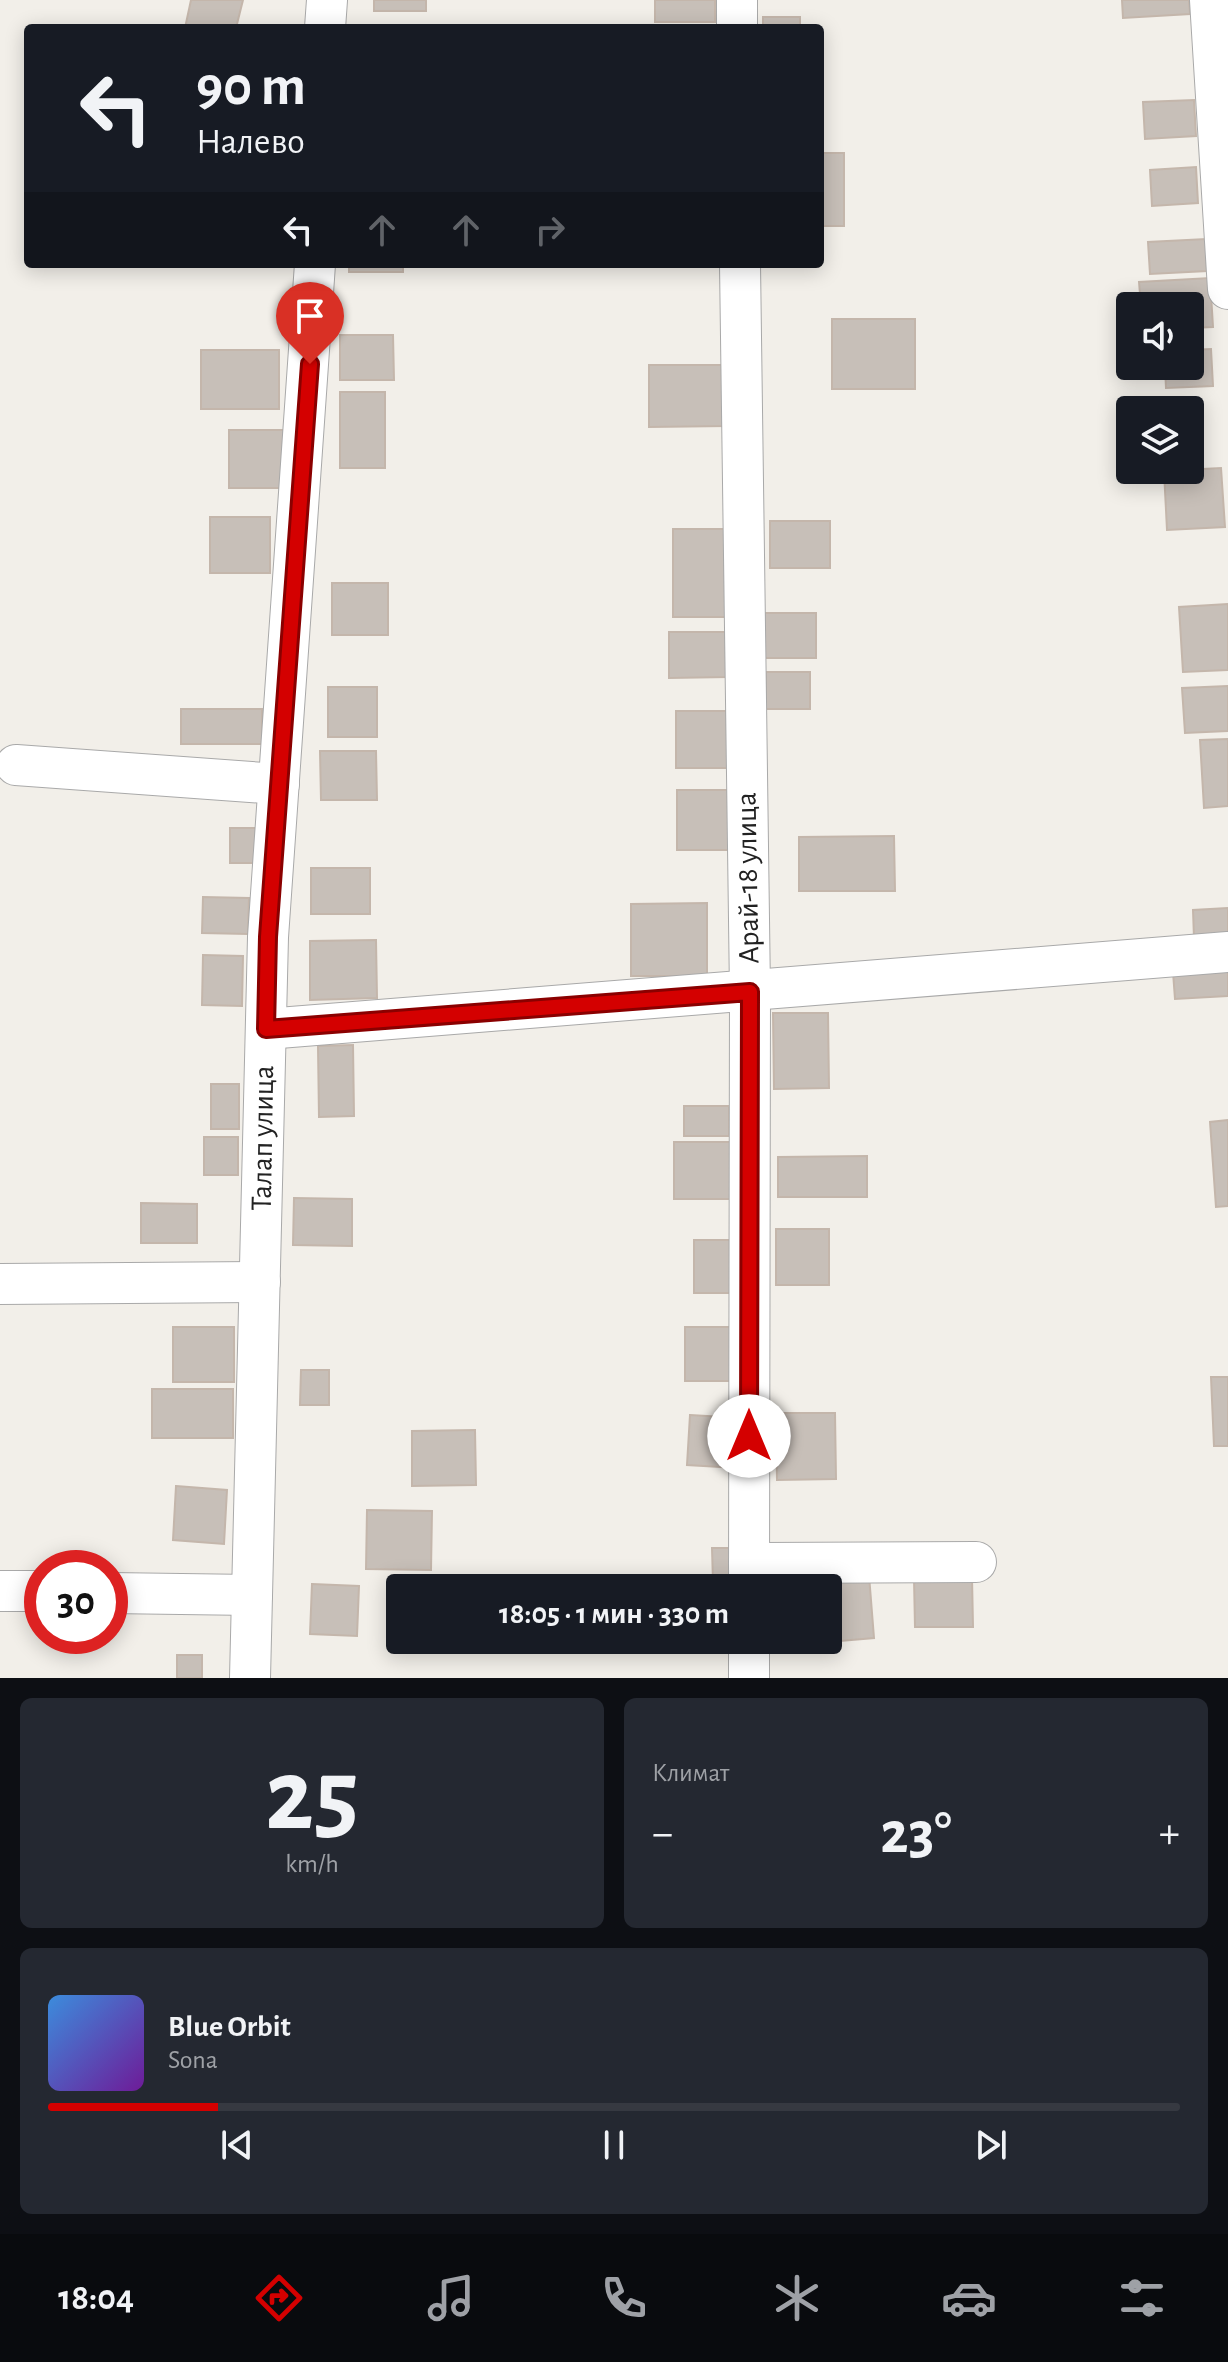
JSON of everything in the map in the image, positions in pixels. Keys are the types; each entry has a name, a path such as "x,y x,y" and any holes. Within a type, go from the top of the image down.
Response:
{"street":[{"path":"325,24 327,0"},
{"path":"737,0 737,24"},
{"path":"1210,0 1228,289"},
{"name":"Талап улица","path":"250,1678 268,937 315,268"},
{"name":"Арай-18 улица","path":"740,268 750,992 749,1574"},
{"path":"16,765 279,784"},
{"path":"266,1029 1228,952"},
{"path":"0,1284 260,1282"},
{"path":"766,1574 976,1562"},
{"path":"0,1591 24,1591"},
{"path":"128,1593 252,1595"},
{"path":"749,1654 749,1678"}],"building":[{"path":"191,0 243,0 237,24 186,24"},
{"path":"374,0 426,0 426,11 374,11"},
{"path":"655,0 715,0 715,22 655,22"},
{"path":"1122,0 1189,0 1190,14 1123,18"},
{"path":"763,17 800,17 800,24 763,24"},
{"path":"1194,100 1196,136 1145,139 1143,102"},
{"path":"824,153 844,153 844,226 824,226"},
{"path":"1196,167 1198,203 1152,206 1150,170"},
{"path":"1206,239 1207,271 1150,274 1148,242"},
{"path":"349,268 403,268 403,272 349,272"},
{"path":"1210,278 1213,327 1204,327 1204,292 1140,292 1139,282"},
{"path":"832,319 915,319 915,389 832,389"},
{"path":"340,335 393,335 394,380 340,380"},
{"path":"1204,349 1211,349 1213,386 1166,388 1166,380 1204,380"},
{"path":"201,350 279,350 279,409 201,409"},
{"path":"649,365 727,365 727,426 649,427"},
{"path":"340,392 385,392 385,468 340,468"},
{"path":"229,430 285,430 285,488 229,488"},
{"path":"1221,468 1225,527 1167,530 1165,484 1204,484 1204,469"},
{"path":"210,517 270,517 270,573 210,573"},
{"path":"770,521 830,521 830,568 770,568"},
{"path":"673,529 726,529 726,617 673,617"},
{"path":"332,583 388,583 388,635 332,635"},
{"path":"1228,604 1228,670 1183,672 1179,607"},
{"path":"763,613 816,613 816,658 763,658"},
{"path":"669,632 728,632 728,677 669,678"},
{"path":"766,672 810,672 810,709 766,709"},
{"path":"1228,686 1228,731 1185,733 1182,688"},
{"path":"328,687 377,687 377,737 328,737"},
{"path":"181,709 262,709 262,744 181,744"},
{"path":"676,711 730,711 731,768 676,768"},
{"path":"1228,739 1228,806 1204,808 1200,740"},
{"path":"320,751 376,751 377,800 321,800"},
{"path":"677,790 735,790 735,850 677,850"},
{"path":"230,828 260,828 260,863 230,863"},
{"path":"894,836 895,891 799,891 799,837"},
{"path":"311,868 370,868 370,914 311,914"},
{"path":"203,897 249,898 248,934 202,933"},
{"path":"707,903 707,976 631,976 631,904"},
{"path":"1228,908 1228,936 1194,938 1193,910"},
{"path":"376,940 377,998 310,1000 310,941"},
{"path":"203,955 243,956 242,1006 202,1005"},
{"path":"1228,969 1228,996 1175,999 1173,972"},
{"path":"773,1013 828,1013 829,1088 774,1089"},
{"path":"353,1045 354,1116 319,1117 318,1046"},
{"path":"211,1084 239,1084 239,1129 211,1129"},
{"path":"684,1106 729,1106 729,1136 684,1136"},
{"path":"1228,1120 1228,1206 1216,1207 1210,1122"},
{"path":"204,1137 238,1137 238,1175 204,1175"},
{"path":"674,1142 735,1142 735,1199 674,1199"},
{"path":"867,1156 867,1197 778,1197 778,1157"},
{"path":"294,1198 352,1199 352,1246 293,1245"},
{"path":"141,1203 197,1204 197,1243 141,1243"},
{"path":"776,1229 829,1229 829,1285 776,1285"},
{"path":"694,1240 734,1240 734,1293 694,1293"},
{"path":"173,1327 234,1327 234,1382 173,1382"},
{"path":"685,1327 732,1327 733,1381 685,1381"},
{"path":"301,1370 329,1370 329,1405 300,1405"},
{"path":"1211,1377 1228,1377 1228,1446 1214,1446"},
{"path":"152,1389 233,1389 233,1438 152,1438"},
{"path":"776,1413 835,1413 836,1479 777,1480"},
{"path":"690,1415 740,1418 737,1468 687,1465"},
{"path":"475,1430 476,1485 412,1486 412,1431"},
{"path":"176,1486 227,1490 224,1544 173,1540"},
{"path":"367,1510 432,1511 431,1570 366,1569"},
{"path":"712,1548 734,1548 735,1574 713,1574"},
{"path":"869,1575 874,1638 842,1641 842,1577"},
{"path":"972,1577 973,1627 915,1627 914,1578"},
{"path":"312,1584 359,1586 357,1636 310,1634"},
{"path":"177,1655 202,1655 202,1678 177,1678"}],"route":[{"path":"310,364 268,937 266,1029 750,992 749,1436"}]}
